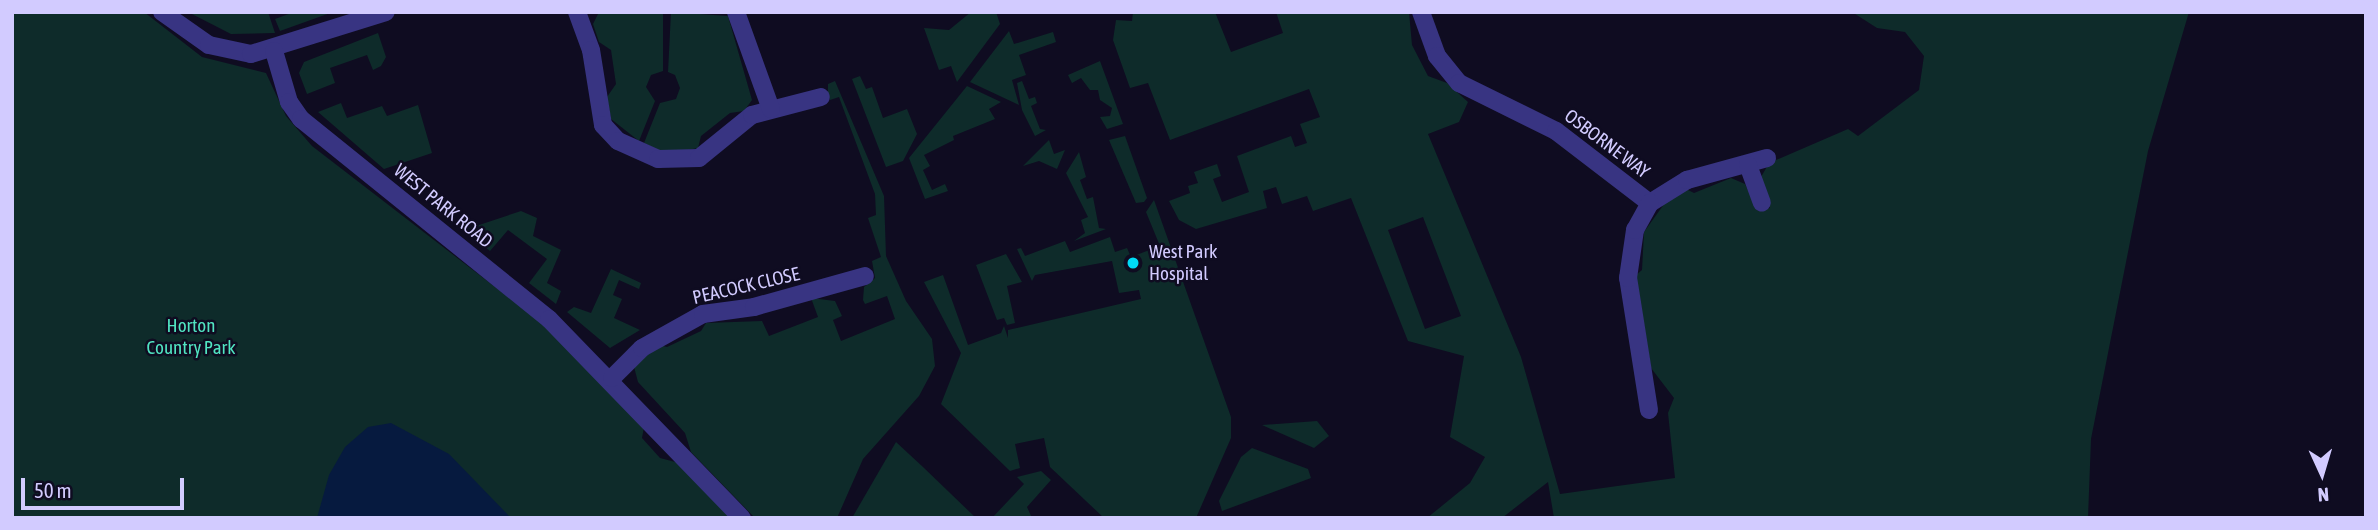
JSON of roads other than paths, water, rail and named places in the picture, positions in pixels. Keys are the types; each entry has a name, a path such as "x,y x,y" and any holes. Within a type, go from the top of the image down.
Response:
{"street":[{"path":"162,12 221,50 274,51 386,12"},
{"path":"577,12 593,62 601,120 625,144 664,161 692,160 745,120 771,109 821,97"},
{"path":"736,12 771,109"},
{"name":"OSBORNE WAY","path":"1421,12 1437,55 1459,83 1556,131 1650,203 1687,180 1767,158"},
{"name":"WEST PARK ROAD","path":"274,51 287,96 301,119 549,319 612,378 742,518"},
{"path":"1748,165 1762,203"},
{"path":"1649,410 1628,278 1632,239 1650,203"},
{"name":"PEACOCK CLOSE","path":"612,378 642,348 703,314 754,307 865,276"}],"water":[{"path":"391,423 449,454 511,518 317,518 329,475 345,447 368,427"}],"place":[{"name":"West Park Hospital","path":"1133,263"}],"park label":[{"name":"Horton Country Park","path":"191,337"}]}
